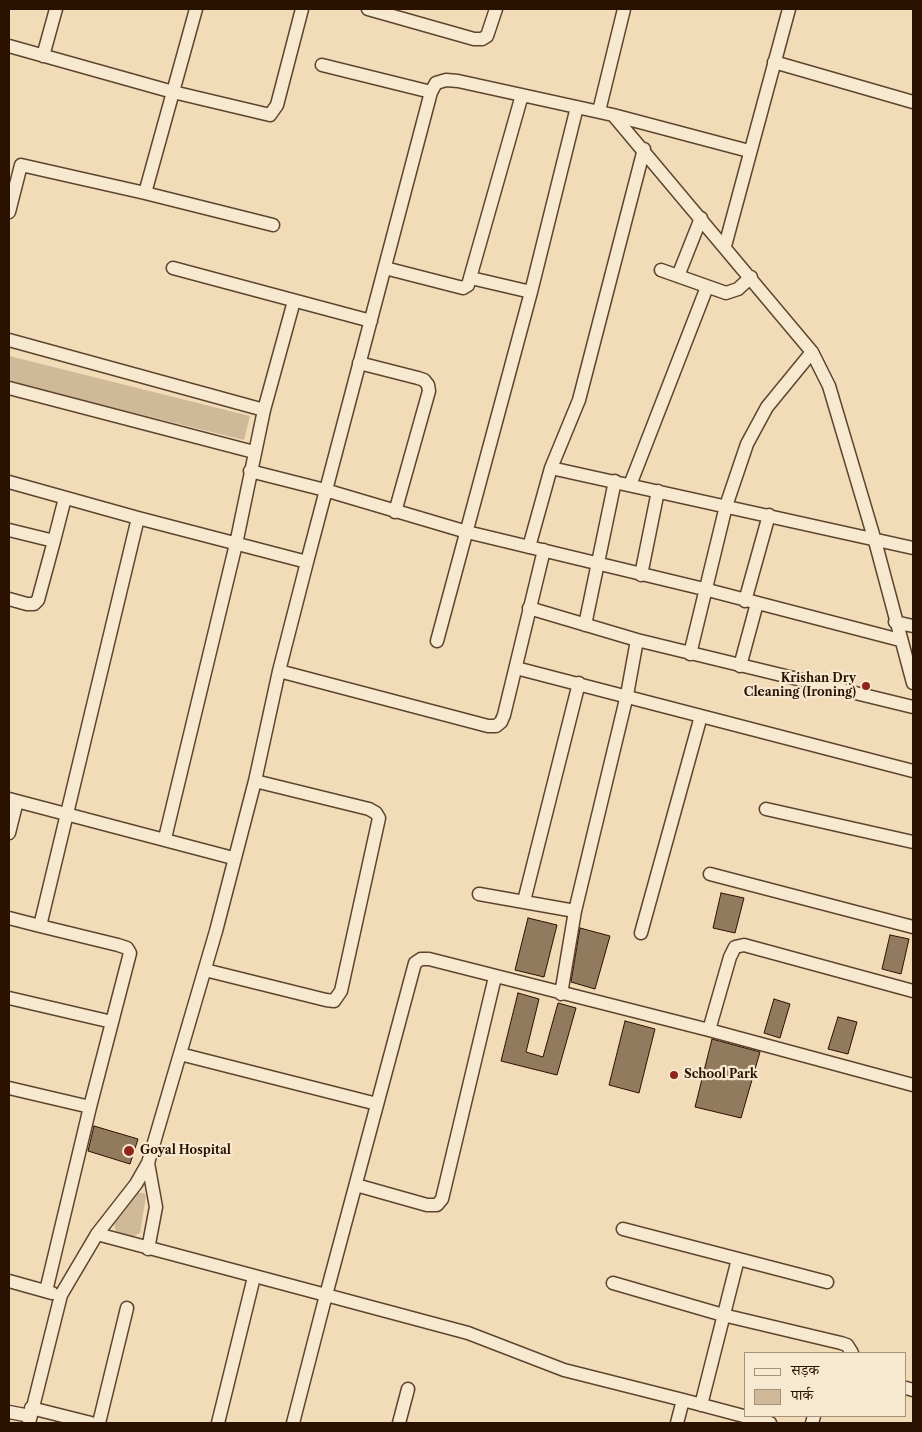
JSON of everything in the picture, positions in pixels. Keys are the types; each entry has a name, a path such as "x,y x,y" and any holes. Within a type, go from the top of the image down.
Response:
{"street":[{"path":"44,56 56,9"},
{"path":"145,193 196,9"},
{"path":"9,46 173,92 270,115 277,105 302,9"},
{"path":"368,9 474,39 482,39 487,36 496,9"},
{"path":"599,111 624,9"},
{"path":"725,246 749,151 789,9"},
{"path":"774,62 913,102"},
{"path":"322,65 430,92"},
{"path":"30,1416 62,1296 96,1234 136,1184 148,1163 205,970 254,781 306,562 372,321 430,92 436,84 446,80 599,111 749,151"},
{"path":"385,268 463,288 468,285 522,95"},
{"path":"437,642 531,292 577,107"},
{"path":"613,115 702,218 812,352 829,386 875,541 900,640 913,682"},
{"path":"529,547 551,468 579,400 644,149"},
{"path":"9,212 15,164 273,224"},
{"path":"678,276 702,218"},
{"path":"173,268 372,321"},
{"path":"661,270 726,293 731,292 751,277"},
{"path":"471,278 531,292"},
{"path":"630,485 707,287"},
{"path":"164,838 236,544 264,410 294,301"},
{"path":"9,340 264,410"},
{"path":"690,654 704,589 726,506 747,444 781,388 812,352"},
{"path":"359,363 424,380 428,385 429,390 396,512"},
{"path":"9,388 254,452"},
{"path":"551,468 913,548"},
{"path":"250,471 325,490 467,532 704,589 900,640"},
{"path":"584,625 615,481"},
{"path":"9,482 306,562"},
{"path":"641,574 658,491"},
{"path":"9,599 27,604 34,604 38,600 64,498"},
{"path":"740,666 769,515"},
{"path":"40,926 138,518"},
{"path":"9,530 54,541"},
{"path":"279,671 488,726 496,726 502,722 516,668 528,608 544,550"},
{"path":"528,608 690,654 913,707"},
{"path":"896,622 913,626"},
{"path":"561,994 575,911 627,695 637,640"},
{"path":"516,668 627,695 700,716 913,771"},
{"path":"524,902 579,683"},
{"path":"641,933 700,716"},
{"path":"205,970 326,1000 334,1001 340,991 379,818 376,813 369,809 254,781"},
{"path":"9,832 13,800 164,838 233,858"},
{"path":"766,809 913,842"},
{"path":"710,874 913,927"},
{"path":"478,894 575,911"},
{"path":"9,918 127,948 130,959 90,1107 46,1291"},
{"path":"709,1030 730,957 735,947 744,945 913,991"},
{"path":"293,1423 415,963 421,959 429,959 709,1030 913,1086"},
{"path":"356,1185 427,1205 437,1205 442,1199 495,977"},
{"path":"9,998 112,1022"},
{"path":"180,1054 377,1104"},
{"path":"9,1088 90,1107"},
{"path":"148,1163 156,1207 148,1248"},
{"path":"623,1230 827,1282"},
{"path":"96,1234 468,1333 564,1370 744,1416"},
{"path":"701,1405 722,1315 738,1260"},
{"path":"218,1423 254,1277"},
{"path":"9,1281 62,1296"},
{"path":"613,1283 722,1315 841,1343 847,1345 851,1352"},
{"path":"100,1423 127,1308"},
{"path":"399,1423 408,1389"},
{"path":"677,1423 683,1400"},
{"path":"9,1412 91,1423"},
{"path":"747,1417 770,1423"}],"green space":[{"path":"9,356 250,416 244,440 9,382"},
{"path":"138,1193 144,1193 146,1196 140,1233 132,1237 123,1235 116,1231 114,1224"}],"building":[{"path":"721,893 744,898 735,933 713,928"},
{"path":"528,918 557,925 544,977 515,970"},
{"path":"580,928 610,936 595,989 571,982"},
{"path":"890,935 909,939 901,974 882,969"},
{"path":"518,993 539,999 526,1052 543,1057 558,1003 576,1008 557,1075 501,1061"},
{"path":"774,999 790,1004 780,1038 764,1033"},
{"path":"838,1017 857,1022 848,1054 828,1049"},
{"path":"625,1021 655,1029 639,1093 609,1085"},
{"path":"712,1039 760,1052 741,1118 695,1107"},
{"path":"94,1126 138,1139 130,1164 88,1151"}],"place":[{"name":"Krishan Dry Cleaning (Ironing)","path":"866,686"},
{"name":"School Park","path":"674,1075"},
{"name":"Goyal Hospital","path":"129,1151"}]}
